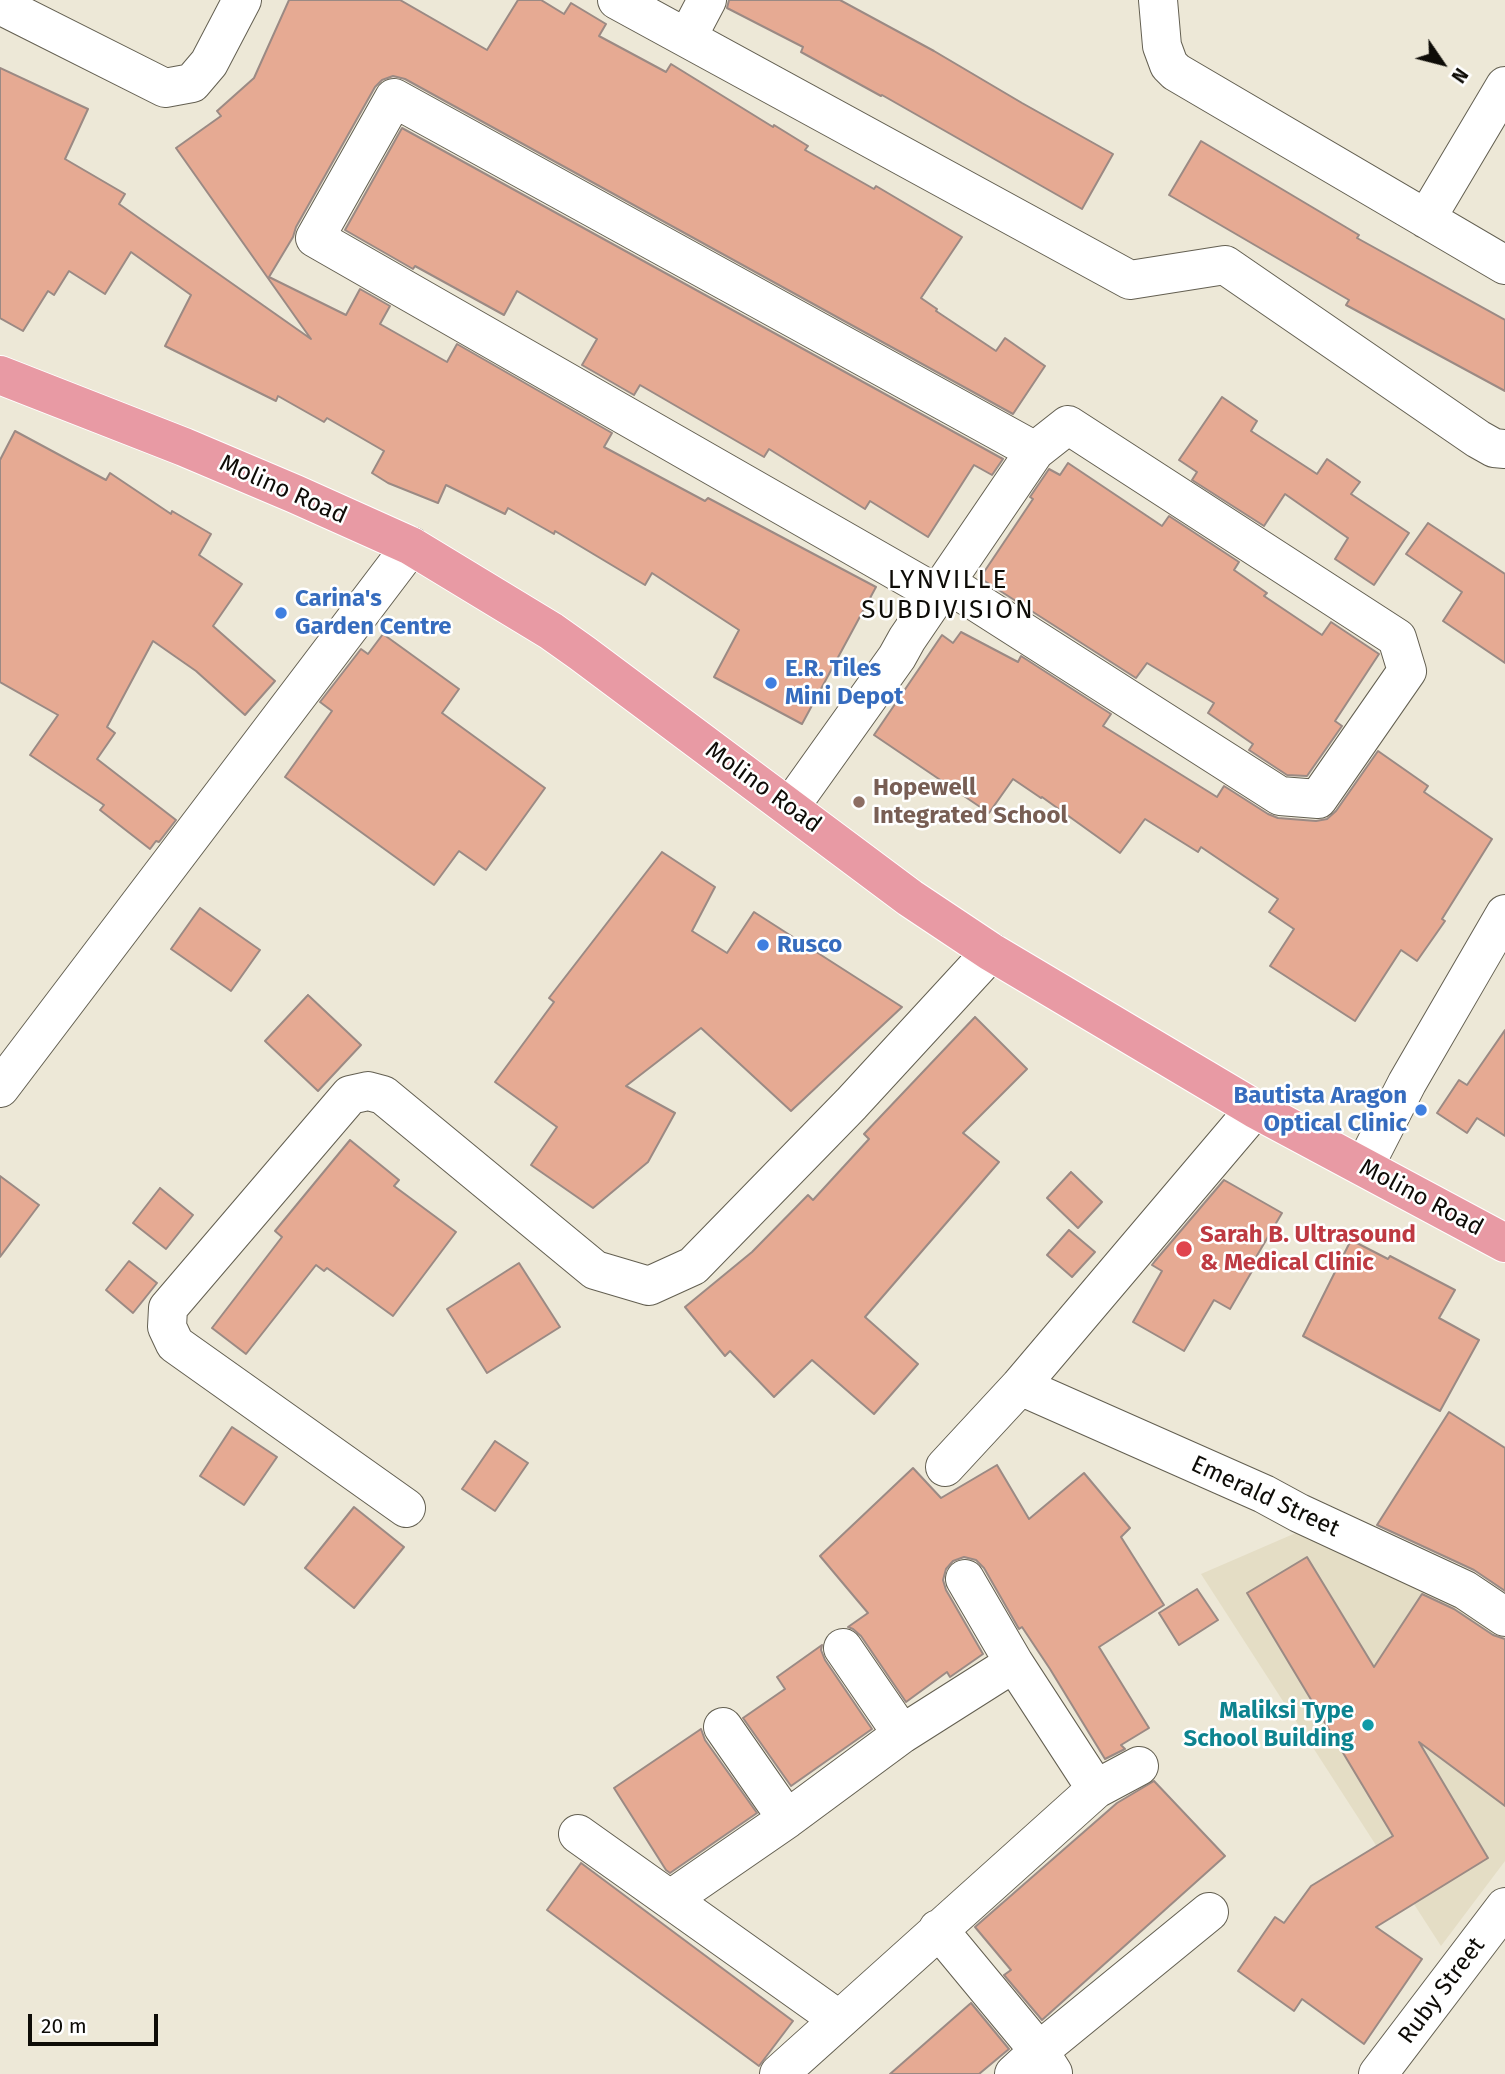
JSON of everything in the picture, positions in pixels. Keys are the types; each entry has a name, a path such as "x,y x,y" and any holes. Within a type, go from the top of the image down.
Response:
{"main road":[{"name":"Molino Road","path":"0,375 184,447 411,546 551,631 910,898 990,952 1255,1109 1505,1243"}],"street":[{"path":"0,5 165,88 192,83 209,63 242,0"},
{"path":"617,0 1130,280 1225,265 1478,439 1493,448 1505,449"},
{"path":"687,38 707,0"},
{"path":"1158,0 1162,46 1169,65 1176,72 1505,265"},
{"path":"1426,219 1505,86"},
{"path":"790,807 897,657 941,588 1035,451 1068,425 1396,638 1407,671 1318,799 1280,796 941,588 315,238 394,98 1035,451"},
{"path":"0,1088 411,546"},
{"path":"1364,1167 1407,1083 1505,914"},
{"path":"407,1508 175,1344 167,1327 168,1308 350,1095 368,1091 383,1095 595,1270 649,1286 693,1266 851,1104 990,952"},
{"path":"945,1467 1020,1386 1255,1109"},
{"name":"Emerald Street","path":"1020,1386 1264,1494 1465,1590 1505,1617"},
{"path":"965,1580 1014,1663 1096,1789"},
{"path":"844,1648 902,1734"},
{"path":"671,1899 787,1819 902,1734 1014,1663"},
{"path":"723,1727 787,1819"},
{"path":"779,2074 1096,1789 1139,1766"},
{"path":"578,1834 838,2019"},
{"name":"Ruby Street","path":"1378,2074 1505,1908"},
{"path":"938,1929 1036,2066 1209,1912"}],"shaded area":[{"path":"1305,1529 1450,1599 1505,1639 1505,1861 1441,1946 1201,1574"}],"building":[{"path":"289,0 400,0 487,50 518,0 541,0 564,14 571,3 606,24 599,36 666,72 671,64 808,146 805,150 874,189 876,186 962,237 921,298 996,351 1005,338 1045,366 1013,414 405,79 393,76 382,80 375,87 269,277 346,315 360,289 390,306 380,324 447,362 457,344 612,433 604,447 705,501 708,498 876,587 802,724 714,677 739,630 652,573 645,585 555,531 554,534 508,508 505,514 446,485 438,503 388,483 372,473 384,451 327,418 324,422 278,396 276,401 165,346 191,295 131,252 105,294 69,271 54,295 48,291 23,331 0,318 0,68 88,109 65,159 125,194 119,204 311,339 176,148 221,116 217,111 254,78"},
{"path":"729,0 840,0 1113,154 1082,209 801,52 803,47 727,8"},
{"path":"402,128 1003,459 992,475 974,465 928,537 870,501 865,509 769,449 764,457 640,385 634,395 582,365 597,339 517,291 504,315 415,266 413,269 345,230"},
{"path":"1201,141 1359,235 1357,238 1505,320 1505,391 1346,305 1349,300 1169,195"},
{"path":"1222,397 1257,421 1251,431 1317,474 1327,459 1360,482 1351,494 1409,533 1374,585 1335,559 1348,538 1285,494 1264,526 1192,480 1197,472 1179,460"},
{"path":"15,431 106,480 110,473 171,514 172,511 211,534 199,555 242,584 213,626 275,681 245,715 196,671 153,641 107,727 115,733 97,759 176,820 150,849 100,810 104,805 30,755 58,715 0,682 0,460"},
{"path":"1068,463 1162,526 1169,516 1239,562 1234,570 1267,593 1264,596 1322,635 1331,622 1379,654 1335,721 1342,726 1307,776 1287,775 1249,750 1253,744 1208,713 1214,703 1147,663 1136,678 980,578 1033,499 1030,497 1049,469 1060,475"},
{"path":"1428,523 1505,574 1505,663 1443,621 1462,592 1406,554"},
{"path":"961,632 1018,662 1021,656 1111,714 1103,726 1217,797 1224,786 1278,818 1316,821 1327,819 1336,811 1378,751 1428,786 1424,792 1492,839 1442,919 1445,921 1417,961 1401,950 1355,1021 1270,966 1294,929 1269,912 1278,899 1201,847 1198,852 1145,819 1120,853 1013,779 989,813 874,735 942,635 953,643"},
{"path":"383,634 459,689 442,713 545,788 486,870 459,851 434,885 285,777 332,711 320,702 361,649 368,654"},
{"path":"662,852 715,887 692,931 727,953 754,912 902,1007 791,1111 701,1028 626,1086 675,1113 648,1162 593,1208 531,1165 557,1127 495,1082 554,1002 549,998"},
{"path":"200,908 260,950 231,991 171,949"},
{"path":"308,995 361,1045 318,1091 265,1041"},
{"path":"975,1017 1027,1069 963,1133 999,1162 865,1317 918,1364 874,1414 812,1360 774,1397 730,1351 725,1356 685,1307 752,1252 808,1195 813,1200 869,1139 864,1134"},
{"path":"1505,1030 1505,1136 1477,1118 1467,1133 1437,1113 1459,1080 1467,1085"},
{"path":"350,1140 399,1180 394,1186 456,1232 393,1316 327,1268 324,1271 316,1265 246,1354 212,1328 282,1237 275,1231"},
{"path":"1071,1172 1102,1202 1078,1228 1047,1198"},
{"path":"0,1176 39,1205 0,1257"},
{"path":"1224,1180 1282,1213 1230,1309 1214,1300 1184,1351 1133,1322 1162,1271 1152,1265"},
{"path":"160,1188 193,1215 166,1249 133,1223"},
{"path":"1069,1230 1095,1252 1072,1277 1047,1255"},
{"path":"1351,1240 1388,1259 1390,1256 1455,1290 1439,1318 1479,1340 1440,1411 1303,1336"},
{"path":"129,1261 157,1283 133,1313 106,1290"},
{"path":"519,1263 560,1327 487,1373 447,1309"},
{"path":"1449,1412 1505,1448 1505,1591 1474,1570 1377,1525"},
{"path":"232,1427 277,1457 244,1505 200,1476"},
{"path":"495,1441 528,1463 495,1511 462,1489"},
{"path":"997,1465 1029,1519 1084,1473 1130,1528 1121,1537 1164,1605 1099,1647 1149,1728 1121,1745 1125,1749 1105,1759 1050,1669 1022,1627 1019,1629 984,1568 976,1560 964,1557 953,1561 946,1569 943,1580 946,1590 983,1654 950,1677 947,1672 906,1702 861,1636 848,1627 868,1613 820,1556 913,1468 941,1498"},
{"path":"354,1507 404,1547 354,1608 305,1568"},
{"path":"1307,1557 1374,1667 1422,1594 1454,1609 1493,1635 1505,1639 1505,1806 1419,1742 1488,1858 1376,1927 1422,1959 1364,2044 1302,1999 1294,2011 1238,1971 1275,1917 1284,1923 1311,1886 1393,1836 1247,1593"},
{"path":"1197,1589 1218,1620 1179,1645 1159,1613"},
{"path":"822,1645 825,1660 872,1729 791,1786 743,1718 785,1689 777,1677"},
{"path":"701,1729 705,1740 757,1813 670,1873 614,1788"},
{"path":"1154,1781 1225,1856 1042,2020 1004,1975 1011,1970 975,1927 1117,1803"},
{"path":"581,1863 793,2021 759,2066 547,1910"},
{"path":"971,2003 1009,2049 979,2074 890,2074"}],"place":[{"name":"Carina's Garden Centre","path":"281,613"},
{"name":"E.R. Tiles Mini Depot","path":"771,683"},
{"name":"Hopewell Integrated School","path":"859,802"},
{"name":"Rusco","path":"763,945"},
{"name":"Bautista Aragon Optical Clinic","path":"1421,1110"},
{"name":"Sarah B. Ultrasound & Medical Clinic","path":"1184,1249"},
{"name":"Maliksi Type School Building","path":"1368,1725"}],"district":[{"name":"LYNVILLE SUBDIVISION","path":"948,596"}]}
